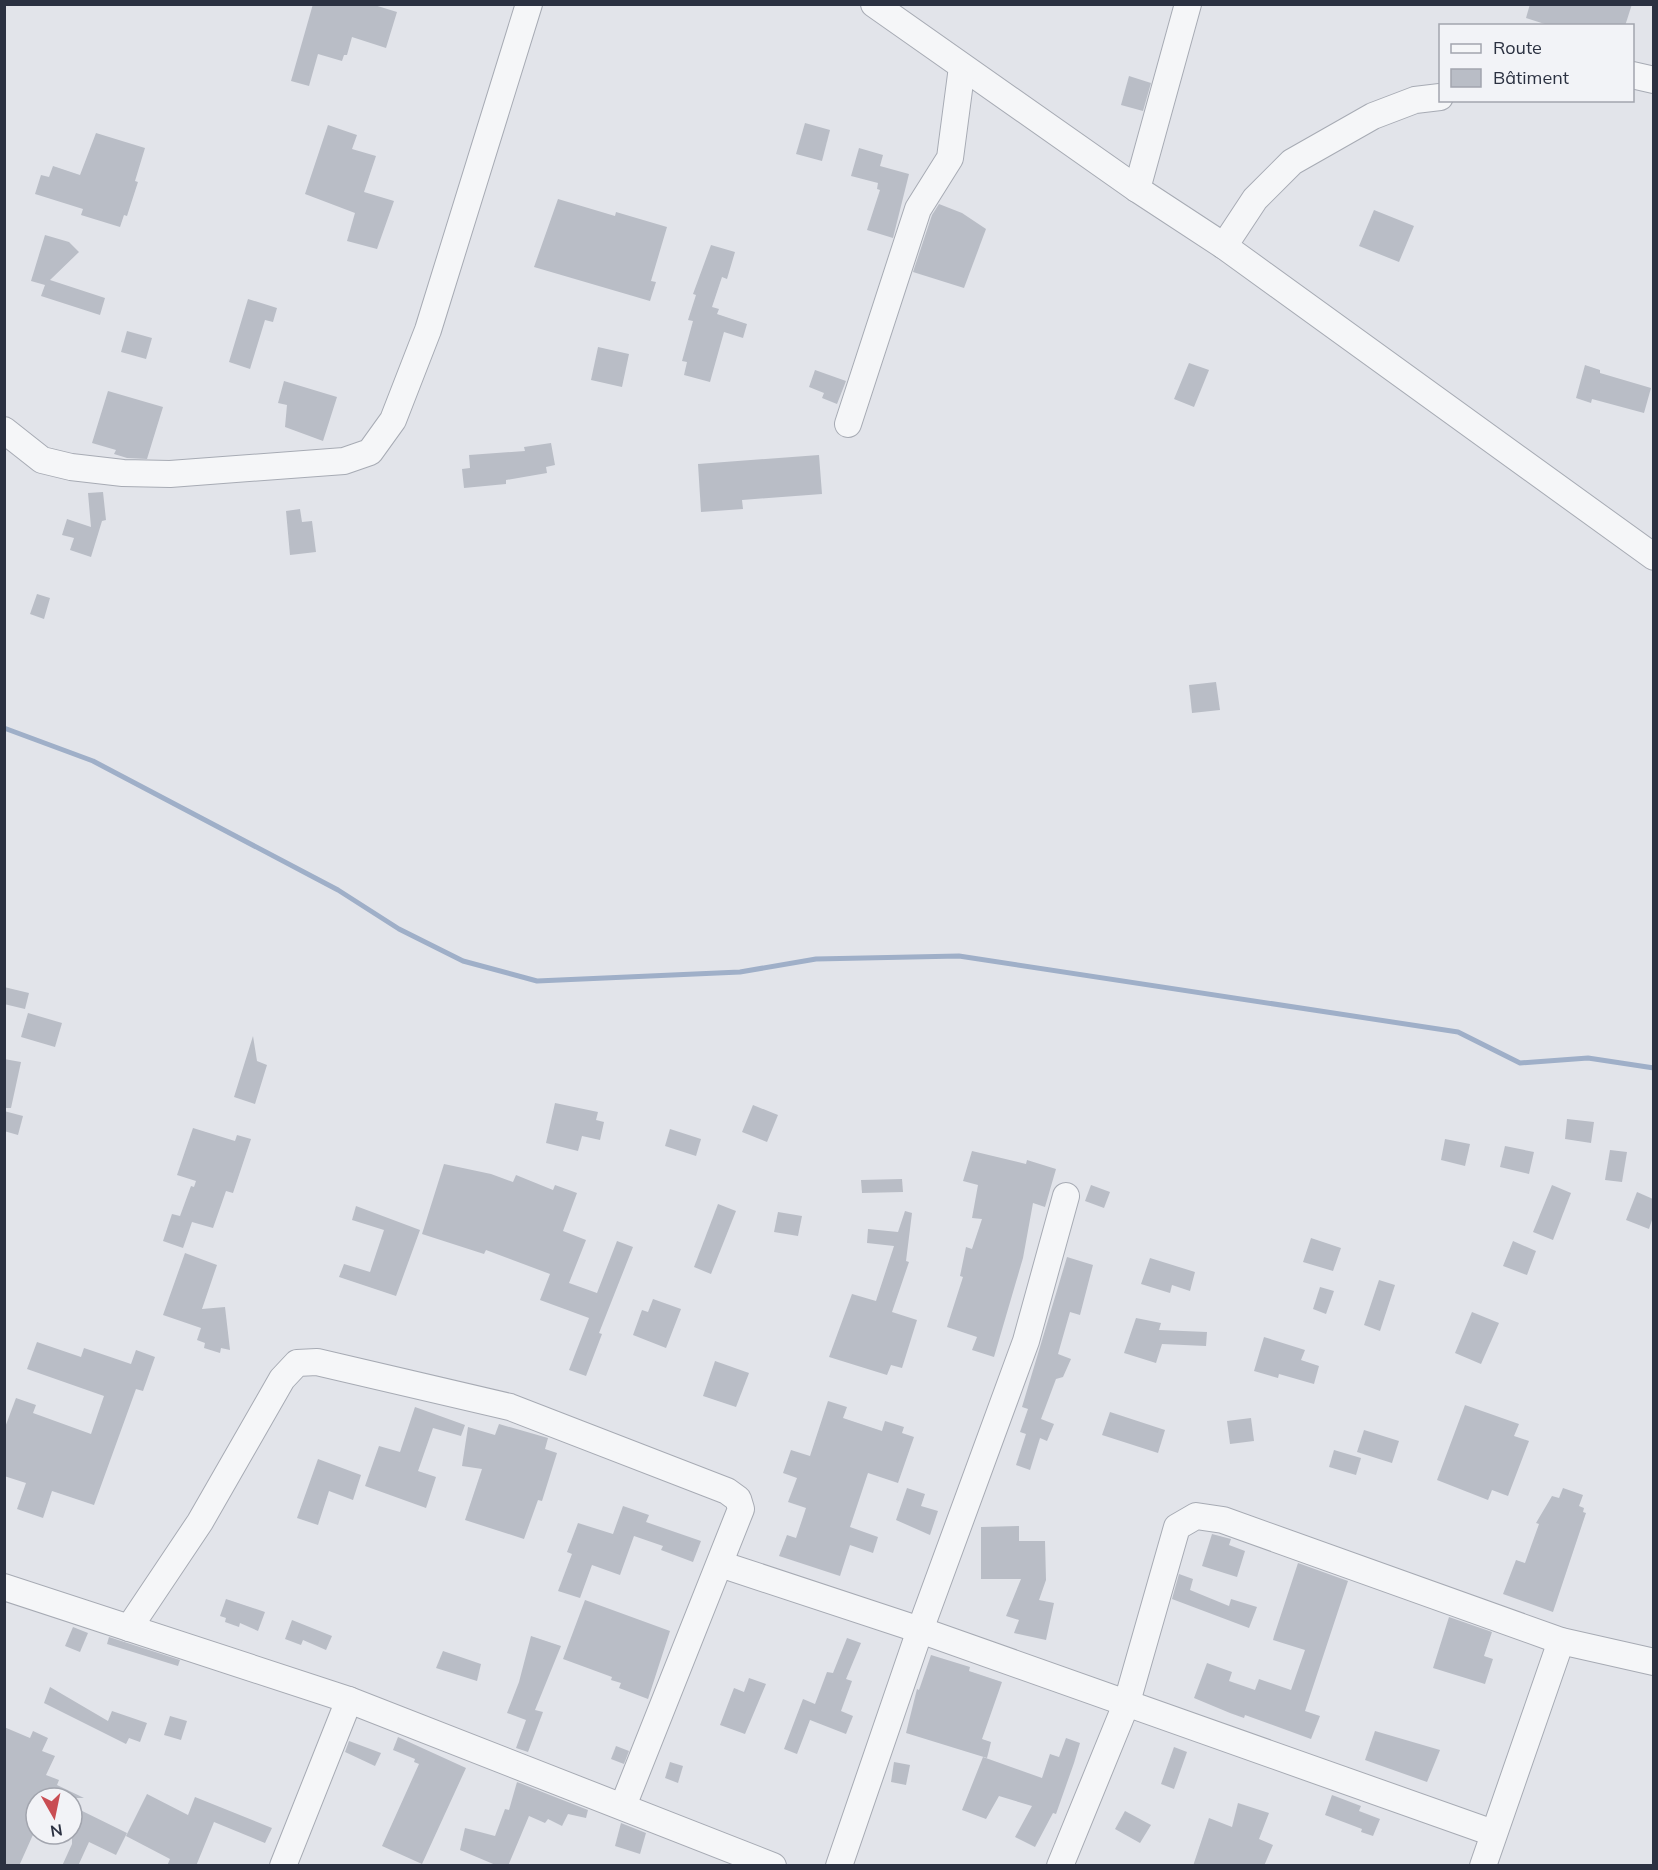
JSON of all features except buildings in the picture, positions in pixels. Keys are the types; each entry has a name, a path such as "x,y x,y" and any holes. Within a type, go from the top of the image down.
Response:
{"street":[{"path":"4,430 42,460 71,467 123,472 170,474 345,461 370,452 393,420 428,330 529,4"},
{"path":"874,4 1137,189 1224,246 1653,557"},
{"path":"1137,189 1188,4"},
{"path":"848,424 918,209 950,158 962,67"},
{"path":"1634,75 1653,80"},
{"path":"1224,246 1255,199 1292,162 1373,116 1415,100 1439,97"},
{"path":"839,1866 920,1630 1026,1341 1066,1196"},
{"path":"129,1628 200,1522 282,1378 297,1364 317,1362 510,1407 727,1491 738,1499 741,1509 623,1806"},
{"path":"1060,1866 1127,1702 1177,1527 1196,1516 1223,1520 1561,1641 1653,1662"},
{"path":"720,1564 1127,1702 1493,1833"},
{"path":"4,1587 349,1700 623,1806 750,1860 773,1866"},
{"path":"1483,1866 1561,1641"},
{"path":"283,1866 349,1700"}],"waterway":[{"path":"4,728 93,761 338,890 399,929 463,961 537,981 740,972 816,959 959,956 1458,1032 1520,1063 1588,1058 1654,1068"}]}
